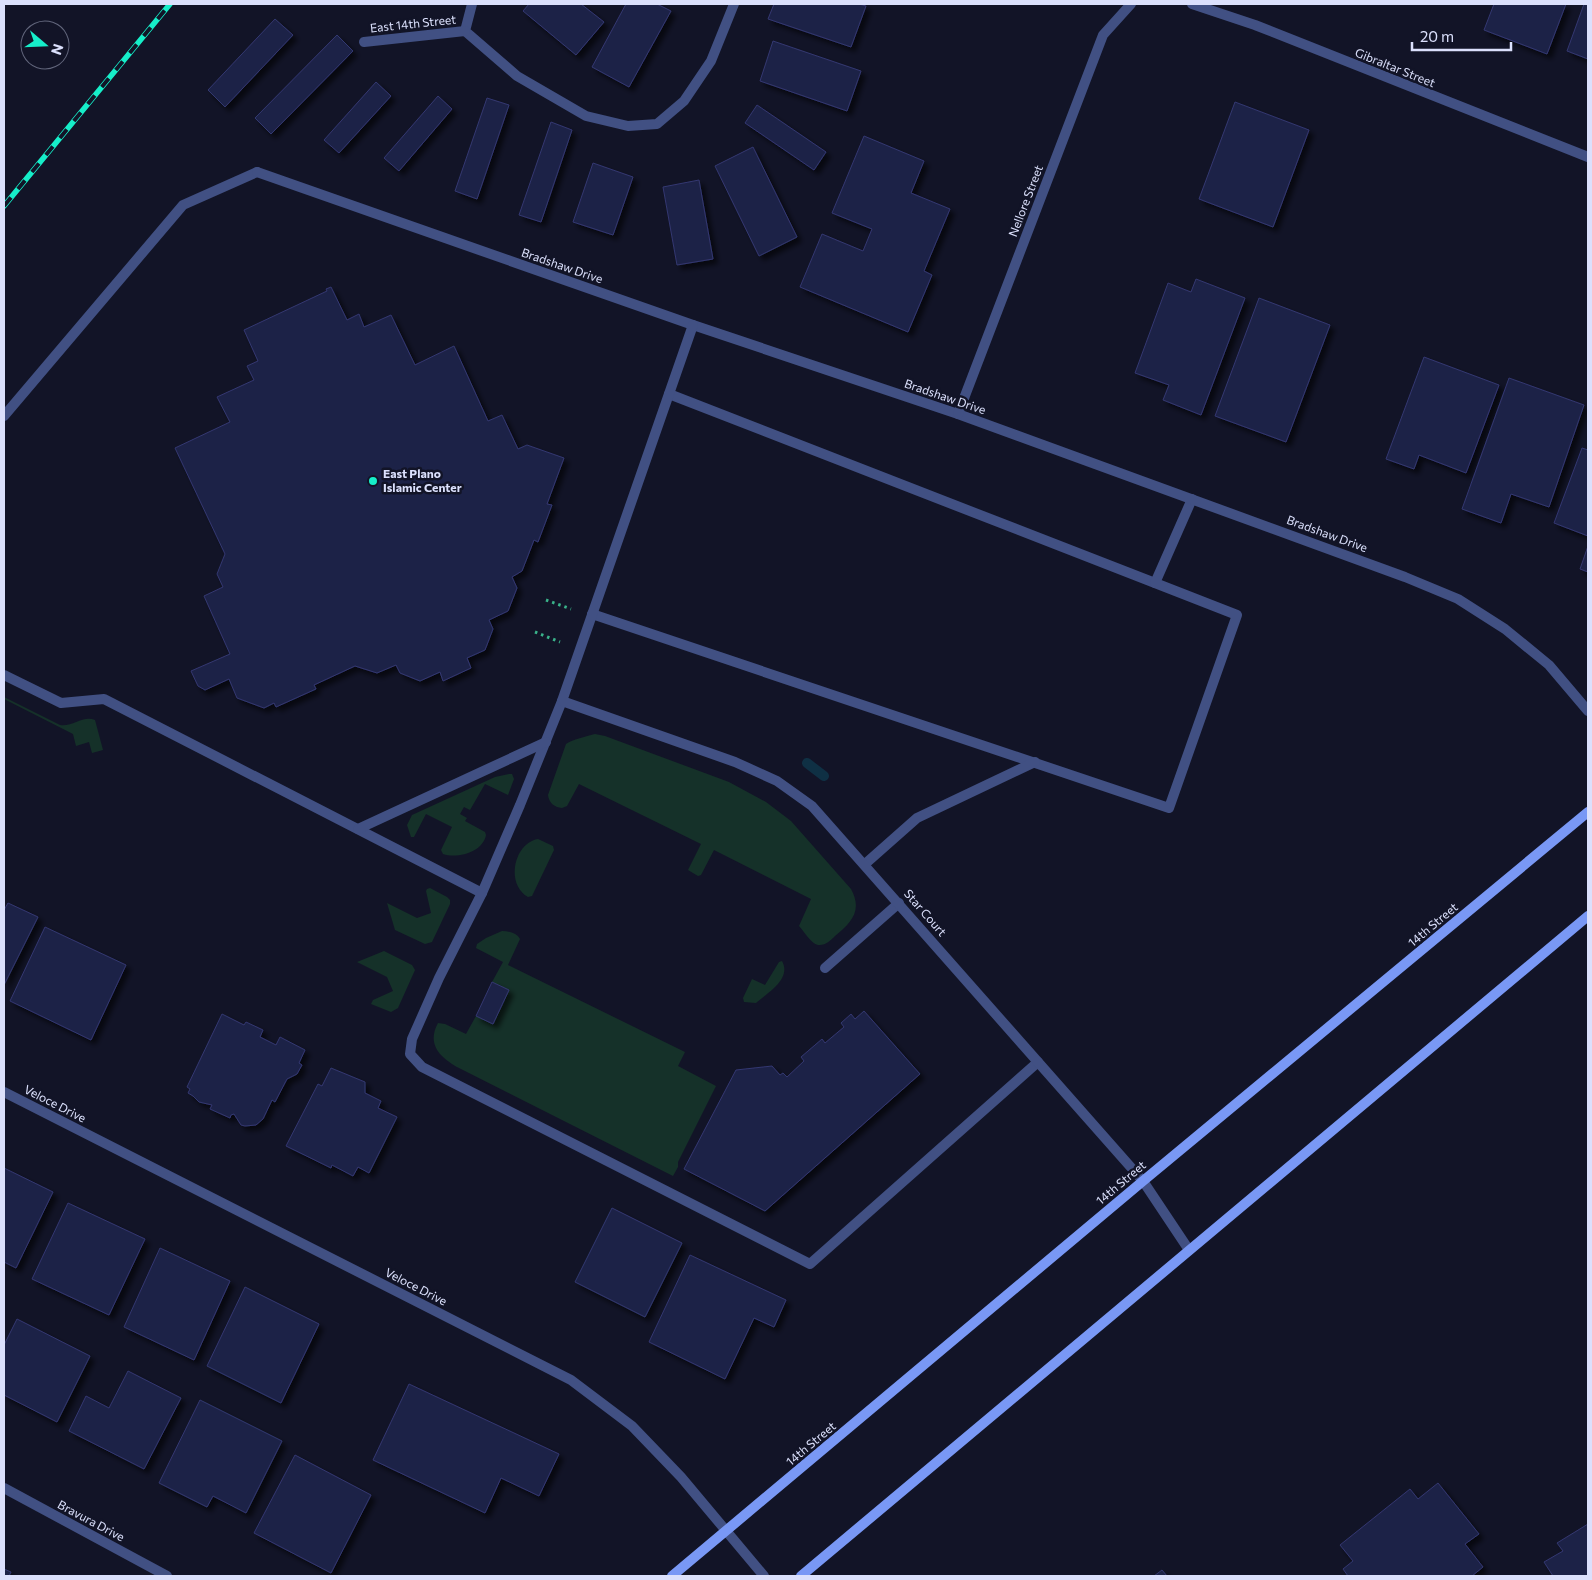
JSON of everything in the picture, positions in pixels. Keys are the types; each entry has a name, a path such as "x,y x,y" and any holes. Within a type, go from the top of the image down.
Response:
{"main road":[{"name":"14th Street","path":"672,1576 1143,1181 1588,812"},
{"path":"801,1576 1588,916"}],"street":[{"path":"472,4 466,31 517,76 586,116 628,126 657,124 684,101 712,61 734,4"},
{"name":"Nellore Street","path":"958,414 1103,36 1131,4"},
{"name":"Gibraltar Street","path":"1192,4 1255,26 1588,158"},
{"name":"East 14th Street","path":"364,42 466,31"},
{"name":"Bradshaw Drive","path":"4,416 183,205 257,172 693,325 958,414 1323,546 1458,599 1505,629 1549,665 1588,711"},
{"path":"693,325 546,742 482,893 435,987 412,1039 410,1054 422,1067 810,1264 1038,1062"},
{"path":"592,614 1169,808 1237,615 670,394"},
{"path":"1154,583 1192,499"},
{"path":"4,675 61,704 104,699 482,893"},
{"name":"Star Court","path":"562,700 736,762 777,781 812,806 899,902 1143,1181 1189,1250"},
{"path":"358,829 546,742"},
{"path":"864,864 917,818 1035,762"},
{"path":"825,968 899,902"},
{"name":"Veloce Drive","path":"4,1092 571,1380 632,1426 681,1477 764,1576"},
{"name":"Bravura Drive","path":"4,1488 167,1576"}],"path":[{"path":"546,600 575,610"},
{"path":"534,632 564,643"}],"green space":[{"path":"4,697 60,725 86,719 95,720 103,750 92,753 89,742 76,746 73,734 4,699"},
{"path":"595,734 729,782 766,802 791,821 851,889 856,904 854,916 828,942 823,945 815,944 799,926 811,899 714,850 701,875 698,876 688,870 701,844 579,784 567,806 562,808 554,806 549,800 548,795 566,744"},
{"path":"512,774 514,779 508,795 485,784 470,810 464,807 460,814 467,818 465,821 485,832 484,841 475,850 456,856 443,854 441,850 452,827 426,814 414,837 411,837 407,825 412,815 495,777"},
{"path":"538,839 553,846 554,850 532,896 528,897 516,883 515,865 523,848 530,842"},
{"path":"430,888 447,897 450,900 450,904 432,942 425,944 395,930 387,903 417,918 431,913 426,891"},
{"path":"502,931 517,935 520,939 508,965 685,1052 678,1066 716,1086 678,1162 678,1167 673,1176 459,1068 446,1060 437,1050 434,1038 438,1023 445,1024 466,1034 476,1016 508,990 492,982 503,962 476,948 477,944 486,938"},
{"path":"384,951 412,965 415,970 398,1008 391,1012 371,1004 373,1000 393,991 387,977 357,962"},
{"path":"782,961 784,974 777,985 756,1003 744,1002 743,998 752,979 765,985 779,962"}],"building":[{"path":"529,4 581,4 604,22 576,55 523,11"},
{"path":"626,4 657,4 671,11 629,87 592,67"},
{"path":"774,4 859,4 866,6 851,47 768,19"},
{"path":"1494,4 1566,4 1547,54 1484,30"},
{"path":"1584,4 1588,4 1588,59 1567,51"},
{"path":"275,19 293,35 225,107 208,90"},
{"path":"337,35 353,51 271,134 255,118"},
{"path":"773,41 861,71 847,111 760,81"},
{"path":"376,82 391,96 339,153 324,140"},
{"path":"438,96 452,109 399,171 384,158"},
{"path":"487,98 509,105 477,199 455,191"},
{"path":"1235,102 1309,130 1273,227 1199,199"},
{"path":"757,105 826,152 814,170 745,123"},
{"path":"551,122 572,130 541,222 519,215"},
{"path":"864,136 924,161 911,193 950,209 924,271 932,275 908,332 800,287 822,234 863,251 872,229 832,213"},
{"path":"753,147 797,237 759,256 715,166"},
{"path":"593,163 633,177 613,235 573,222"},
{"path":"699,180 713,259 677,265 663,187"},
{"path":"1196,279 1245,298 1201,415 1163,400 1169,385 1135,373 1168,283 1191,292"},
{"name":"East Plano Islamic Center","path":"331,287 347,320 359,314 364,327 391,315 415,365 454,346 488,421 502,415 518,449 527,445 564,458 547,504 552,505 538,542 534,540 522,571 512,577 517,588 508,611 489,620 493,629 485,650 467,658 471,668 443,681 440,672 420,681 400,673 396,665 377,673 355,666 314,685 316,689 276,707 274,703 264,708 237,698 229,679 205,690 198,686 191,671 230,654 204,596 223,587 217,574 225,554 175,448 230,422 217,397 254,380 247,366 258,361 244,330 327,291 326,289"},
{"path":"1259,298 1330,325 1286,442 1215,416"},
{"path":"1424,357 1499,385 1466,473 1419,455 1414,469 1386,459"},
{"path":"1509,378 1584,405 1549,507 1511,494 1501,523 1462,509"},
{"path":"1582,448 1588,450 1588,536 1554,523"},
{"path":"1588,546 1588,572 1580,569"},
{"path":"8,903 38,917 4,985 4,910"},
{"path":"45,927 126,965 91,1040 10,1001"},
{"path":"492,982 509,990 493,1024 476,1016"},
{"path":"864,1011 920,1074 765,1211 684,1169 736,1070 772,1066 780,1075 783,1073 787,1077 804,1061 801,1057 822,1039 825,1043 844,1027 841,1023 851,1014 855,1019"},
{"path":"222,1014 244,1025 246,1022 263,1030 260,1037 276,1045 280,1037 305,1050 299,1063 302,1065 297,1074 287,1079 275,1102 272,1100 263,1119 256,1125 241,1125 234,1114 230,1118 210,1109 212,1105 199,1102 188,1093 190,1089 187,1087"},
{"path":"331,1068 365,1082 365,1093 381,1101 378,1108 397,1117 369,1173 358,1167 353,1176 332,1165 331,1168 286,1146 318,1084 322,1086"},
{"path":"4,1168 53,1192 16,1268 4,1262"},
{"path":"68,1203 145,1239 109,1315 32,1279"},
{"path":"612,1208 682,1243 645,1317 575,1282"},
{"path":"160,1248 230,1281 194,1360 124,1327"},
{"path":"690,1255 786,1300 774,1327 754,1318 725,1379 649,1342"},
{"path":"245,1287 319,1324 281,1403 207,1366"},
{"path":"17,1319 90,1356 57,1422 4,1395 4,1345"},
{"path":"128,1371 181,1398 144,1469 69,1431 86,1396 109,1408"},
{"path":"409,1384 559,1454 539,1496 501,1478 485,1513 373,1460"},
{"path":"200,1400 282,1441 246,1513 213,1496 207,1507 159,1483"},
{"path":"295,1455 371,1495 331,1573 254,1533"},
{"path":"1438,1483 1479,1534 1465,1544 1483,1567 1472,1576 1348,1576 1343,1569 1353,1561 1340,1545 1410,1489 1418,1499"},
{"path":"1588,1524 1588,1576 1553,1576 1544,1562 1563,1551 1557,1543"},
{"path":"4,1569 11,1572 9,1576 4,1576"},
{"path":"1162,1570 1167,1576 1154,1576"}],"waterway":[{"path":"807,763 824,776"}],"railway":[{"path":"4,206 170,4"}],"place":[{"name":"East Plano Islamic Center","path":"373,481"}]}
